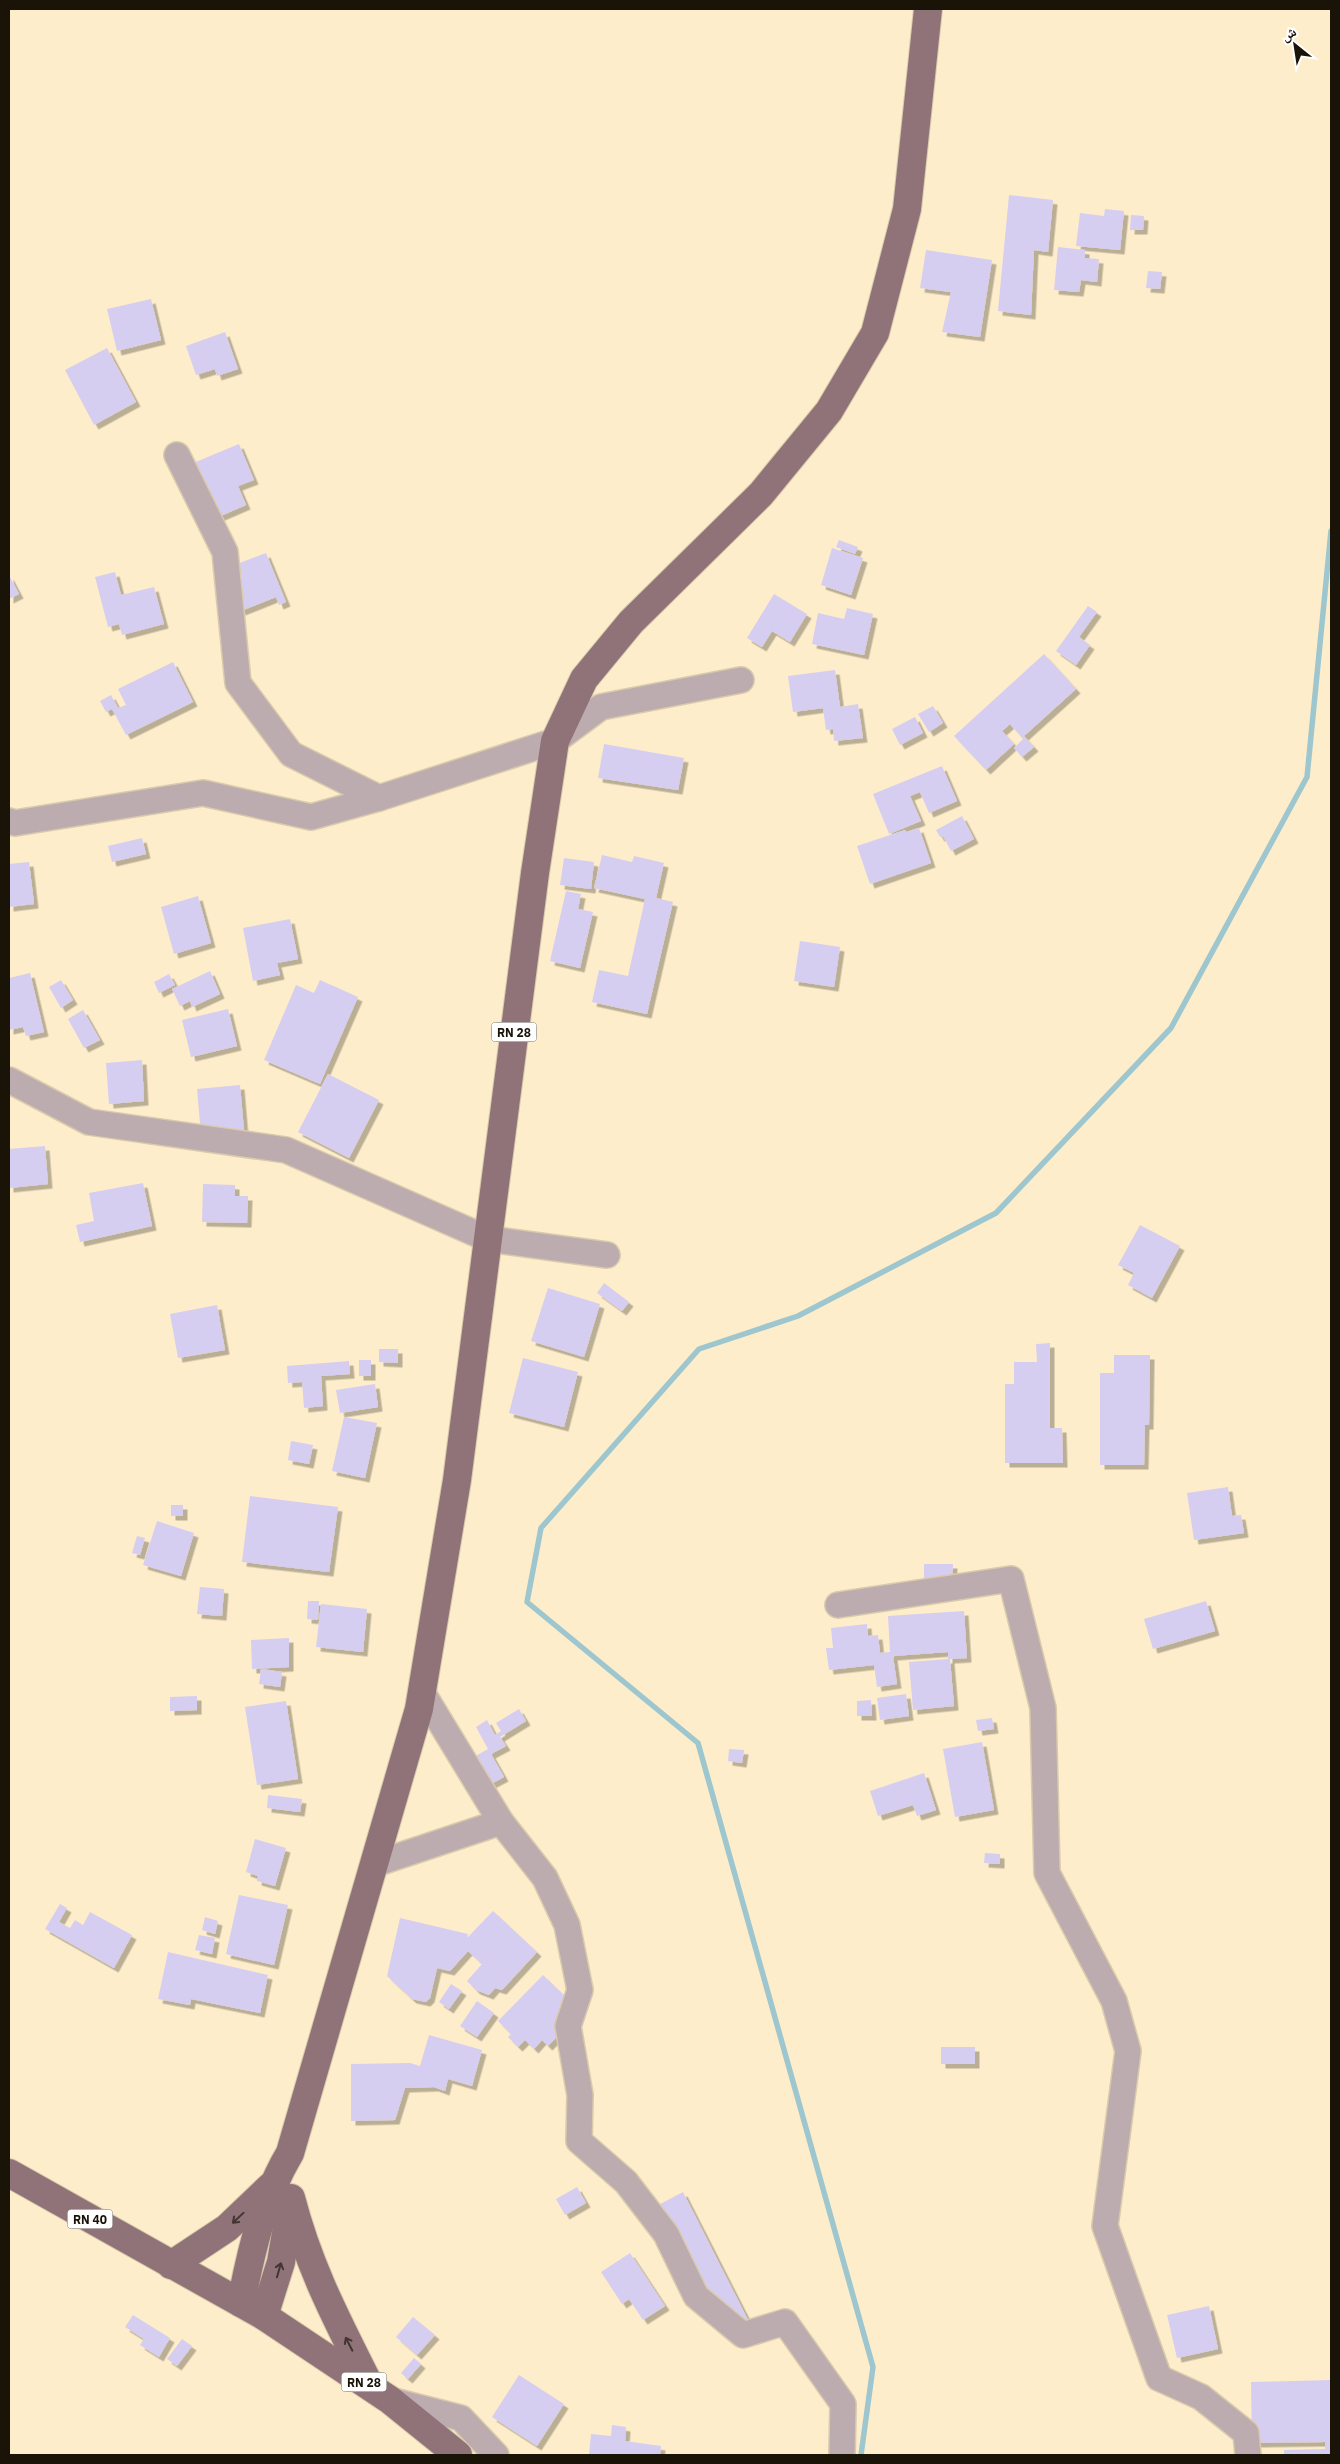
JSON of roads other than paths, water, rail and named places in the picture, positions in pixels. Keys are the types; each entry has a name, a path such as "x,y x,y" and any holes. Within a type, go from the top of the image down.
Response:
{"main road":[{"name":"RN 28","path":"252,2310 281,2262 282,2191 290,2153 375,1864 422,1692 457,1480 535,873 555,741 584,679 631,622 761,494 829,411 875,333 907,209 928,9"},
{"name":"RN 40","path":"9,2173 171,2265"},
{"path":"171,2265 282,2191 316,2277 380,2393"},
{"name":"RN 28","path":"171,2265 252,2310 380,2393 458,2455"}],"street":[{"path":"177,455 225,552 238,683 291,754 379,798"},
{"path":"9,821 15,823 202,793 311,817 379,798 555,741 600,707 740,680"},
{"path":"9,1080 89,1122 286,1150 488,1240 607,1255"},
{"path":"838,1605 1012,1579 1043,1708 1047,1873 1114,2001 1128,2050 1105,2226 1159,2378 1201,2397 1246,2433 1248,2455"},
{"path":"422,1692 501,1822 545,1878 567,1924 580,1990 568,2026 580,2095 579,2141 626,2182 666,2234 696,2296 743,2334 785,2322 843,2404 842,2455"},
{"path":"375,1864 501,1822"},
{"path":"380,2393 461,2418 496,2455"}],"waterway":[{"path":"861,2455 873,2367 698,1743 527,1602 541,1528 699,1349 798,1316 996,1213 1171,1028 1307,777 1331,531"}]}
